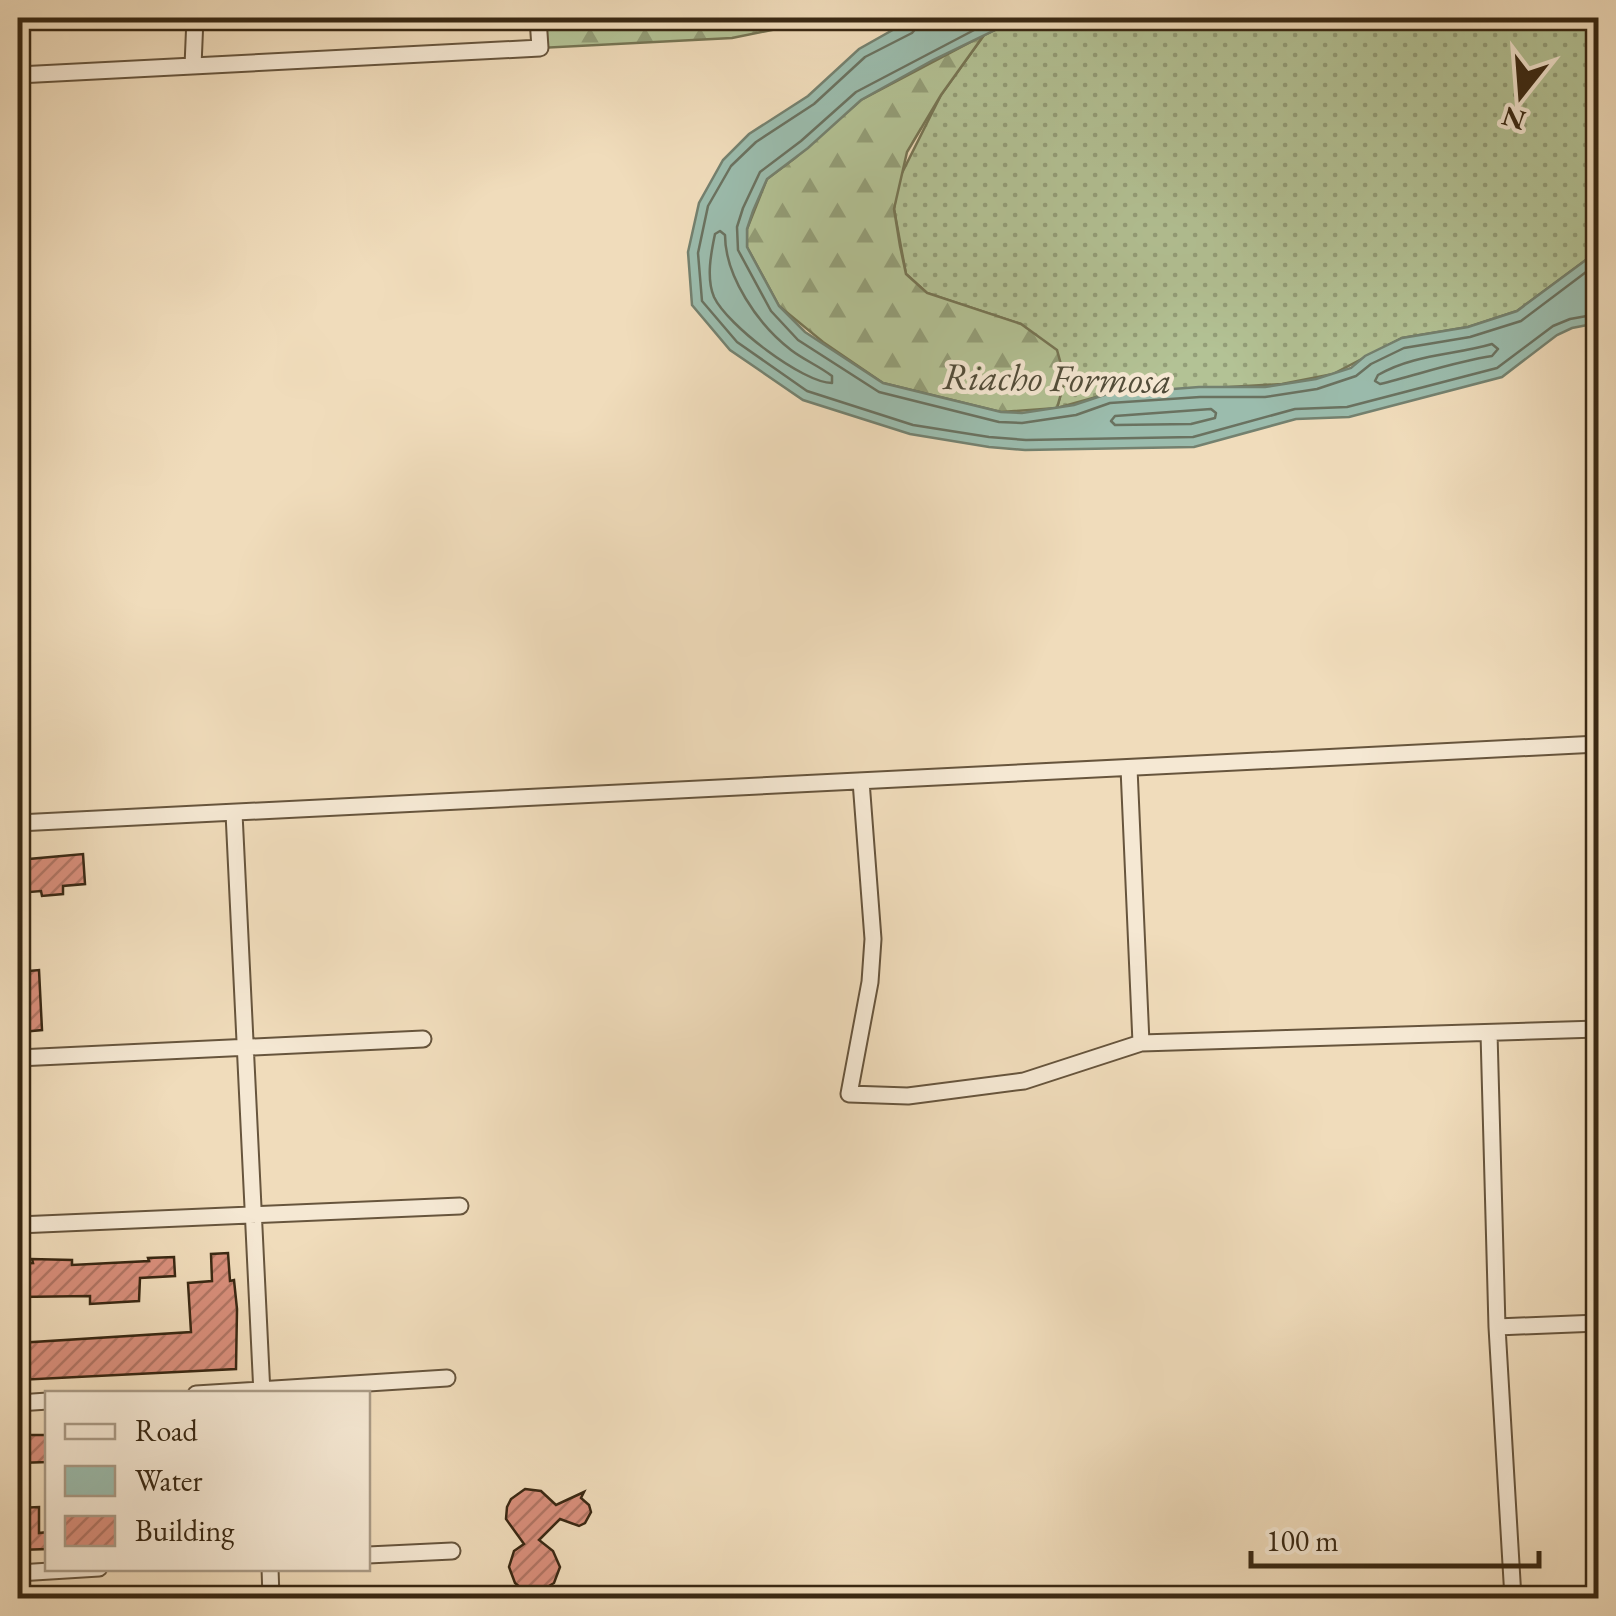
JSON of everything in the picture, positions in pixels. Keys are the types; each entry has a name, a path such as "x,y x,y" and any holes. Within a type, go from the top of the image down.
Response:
{"street":[{"path":"193,66 195,18"},
{"path":"18,75 540,48 538,18"},
{"path":"18,824 1598,744"},
{"path":"1129,768 1141,1043"},
{"path":"861,781 873,939 870,982 848,1094 908,1096 1024,1081 1141,1043 1598,1029"},
{"path":"234,812 261,1391"},
{"path":"1489,1033 1497,1327 1513,1598"},
{"path":"18,1058 423,1039"},
{"path":"18,1225 460,1206"},
{"path":"1497,1327 1598,1323"},
{"path":"274,1391 447,1378"},
{"path":"18,1402 45,1401"},
{"path":"370,1555 452,1551"},
{"path":"18,1572 45,1571"},
{"path":"270,1571 271,1598"}],"green space":[{"path":"538,18 879,18 846,26 807,23 732,38 540,48"},
{"path":"1020,18 1598,18 1598,251 1517,311 1468,327 1402,338 1333,374 1282,384 1107,394 1057,408 1065,379 1021,324 927,293 906,274 894,209 898,181 941,95 984,35"},
{"path":"984,35 907,152 894,209 900,246 906,274 927,293 1021,324 1057,350 1065,379 1057,408 1001,412 883,383 779,306 747,247 747,229 767,179 861,100"}],"water":[{"path":"914,18 1020,18 861,100 767,179 747,229 747,247 779,306 805,332 883,383 1001,412 1022,413 1074,405 1107,394 1265,387 1316,379 1351,368 1365,356 1402,338 1468,327 1517,311 1598,251 1598,323 1557,335 1502,377 1349,417 1296,419 1194,447 989,447 910,434 803,400 730,350 692,305 688,252 699,203 723,160 749,134 808,96 859,49"}],"building":[{"path":"83,854 85,884 63,886 63,894 18,893 18,860"},
{"path":"39,970 42,1030 22,1032 18,972"},
{"path":"228,1253 237,1309 236,1369 18,1380 18,1343 191,1332 188,1283 212,1281 211,1254"},
{"path":"174,1257 175,1276 140,1278 139,1301 90,1304 90,1296 18,1297 18,1264 33,1263 32,1259 72,1260 72,1265"},
{"path":"18,1435 45,1435 45,1462 18,1463"},
{"path":"525,1489 541,1491 556,1505 584,1492 581,1498 591,1512 579,1526 560,1519 539,1540 553,1551 560,1567 554,1583 539,1592 522,1589 509,1567 514,1551 524,1544 506,1519 507,1507"},
{"path":"39,1507 39,1533 45,1532 45,1549 18,1550 18,1508"}],"water label":[{"name":"Riacho Formosa","path":"1057,378"}]}
